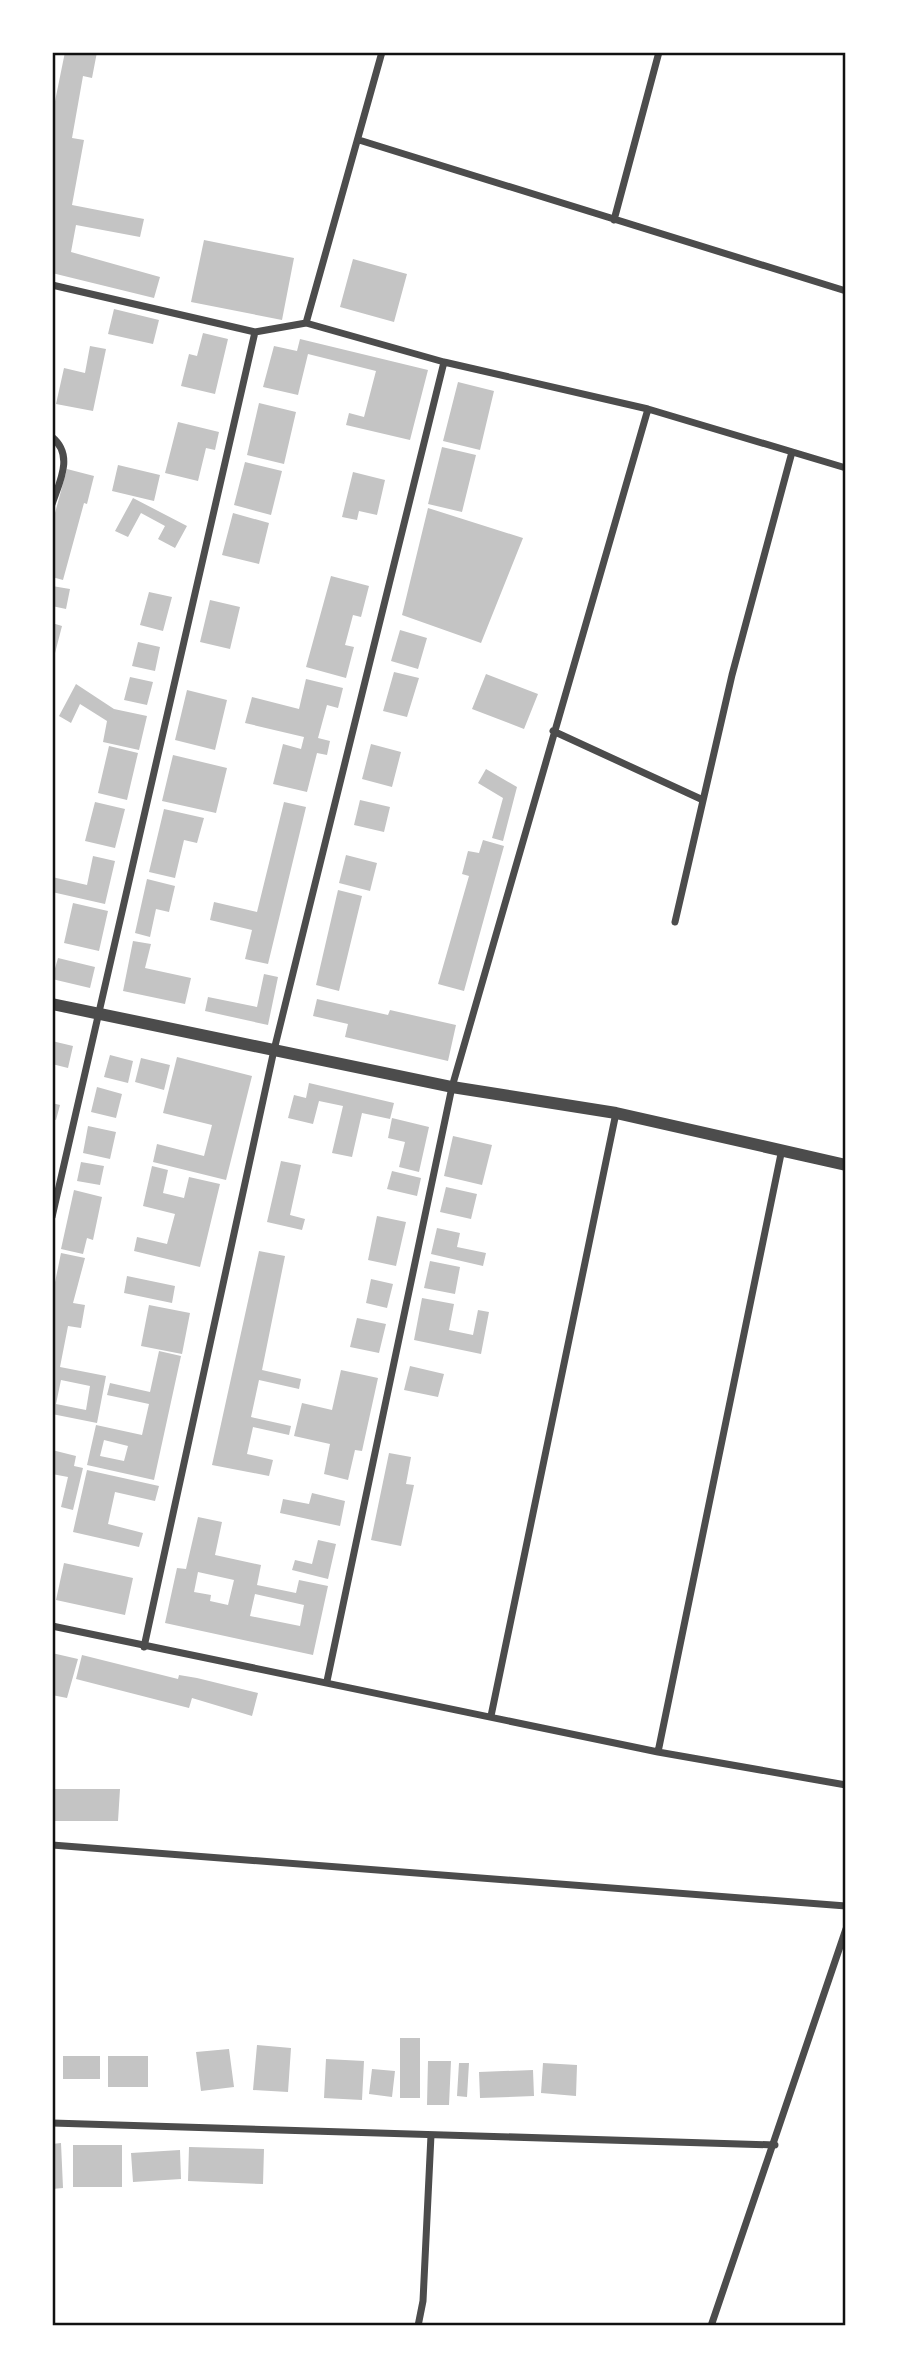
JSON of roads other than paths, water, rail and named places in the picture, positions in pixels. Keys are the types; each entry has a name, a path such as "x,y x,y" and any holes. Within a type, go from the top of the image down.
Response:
{"street":[{"path":"306,323 382,52"},
{"path":"614,220 659,52"},
{"path":"359,140 845,291"},
{"path":"52,285 256,332 306,323 444,362 648,410 845,468"},
{"path":"52,1217 256,332"},
{"path":"144,1647 274,1050 444,362"},
{"path":"327,1681 452,1087 648,410"},
{"path":"52,437 64,451 64,468 52,504"},
{"path":"675,922 732,675 792,452"},
{"path":"553,731 703,800"},
{"path":"52,1004 452,1087 616,1113 782,1148 845,1165"},
{"path":"491,1716 616,1113"},
{"path":"658,1752 782,1148"},
{"path":"52,1626 144,1647 327,1681 658,1752 845,1785"},
{"path":"52,1845 845,1906"},
{"path":"711,2326 775,2145 845,1929"},
{"path":"52,2123 775,2145"},
{"path":"418,2326 423,2301 431,2135"}]}
